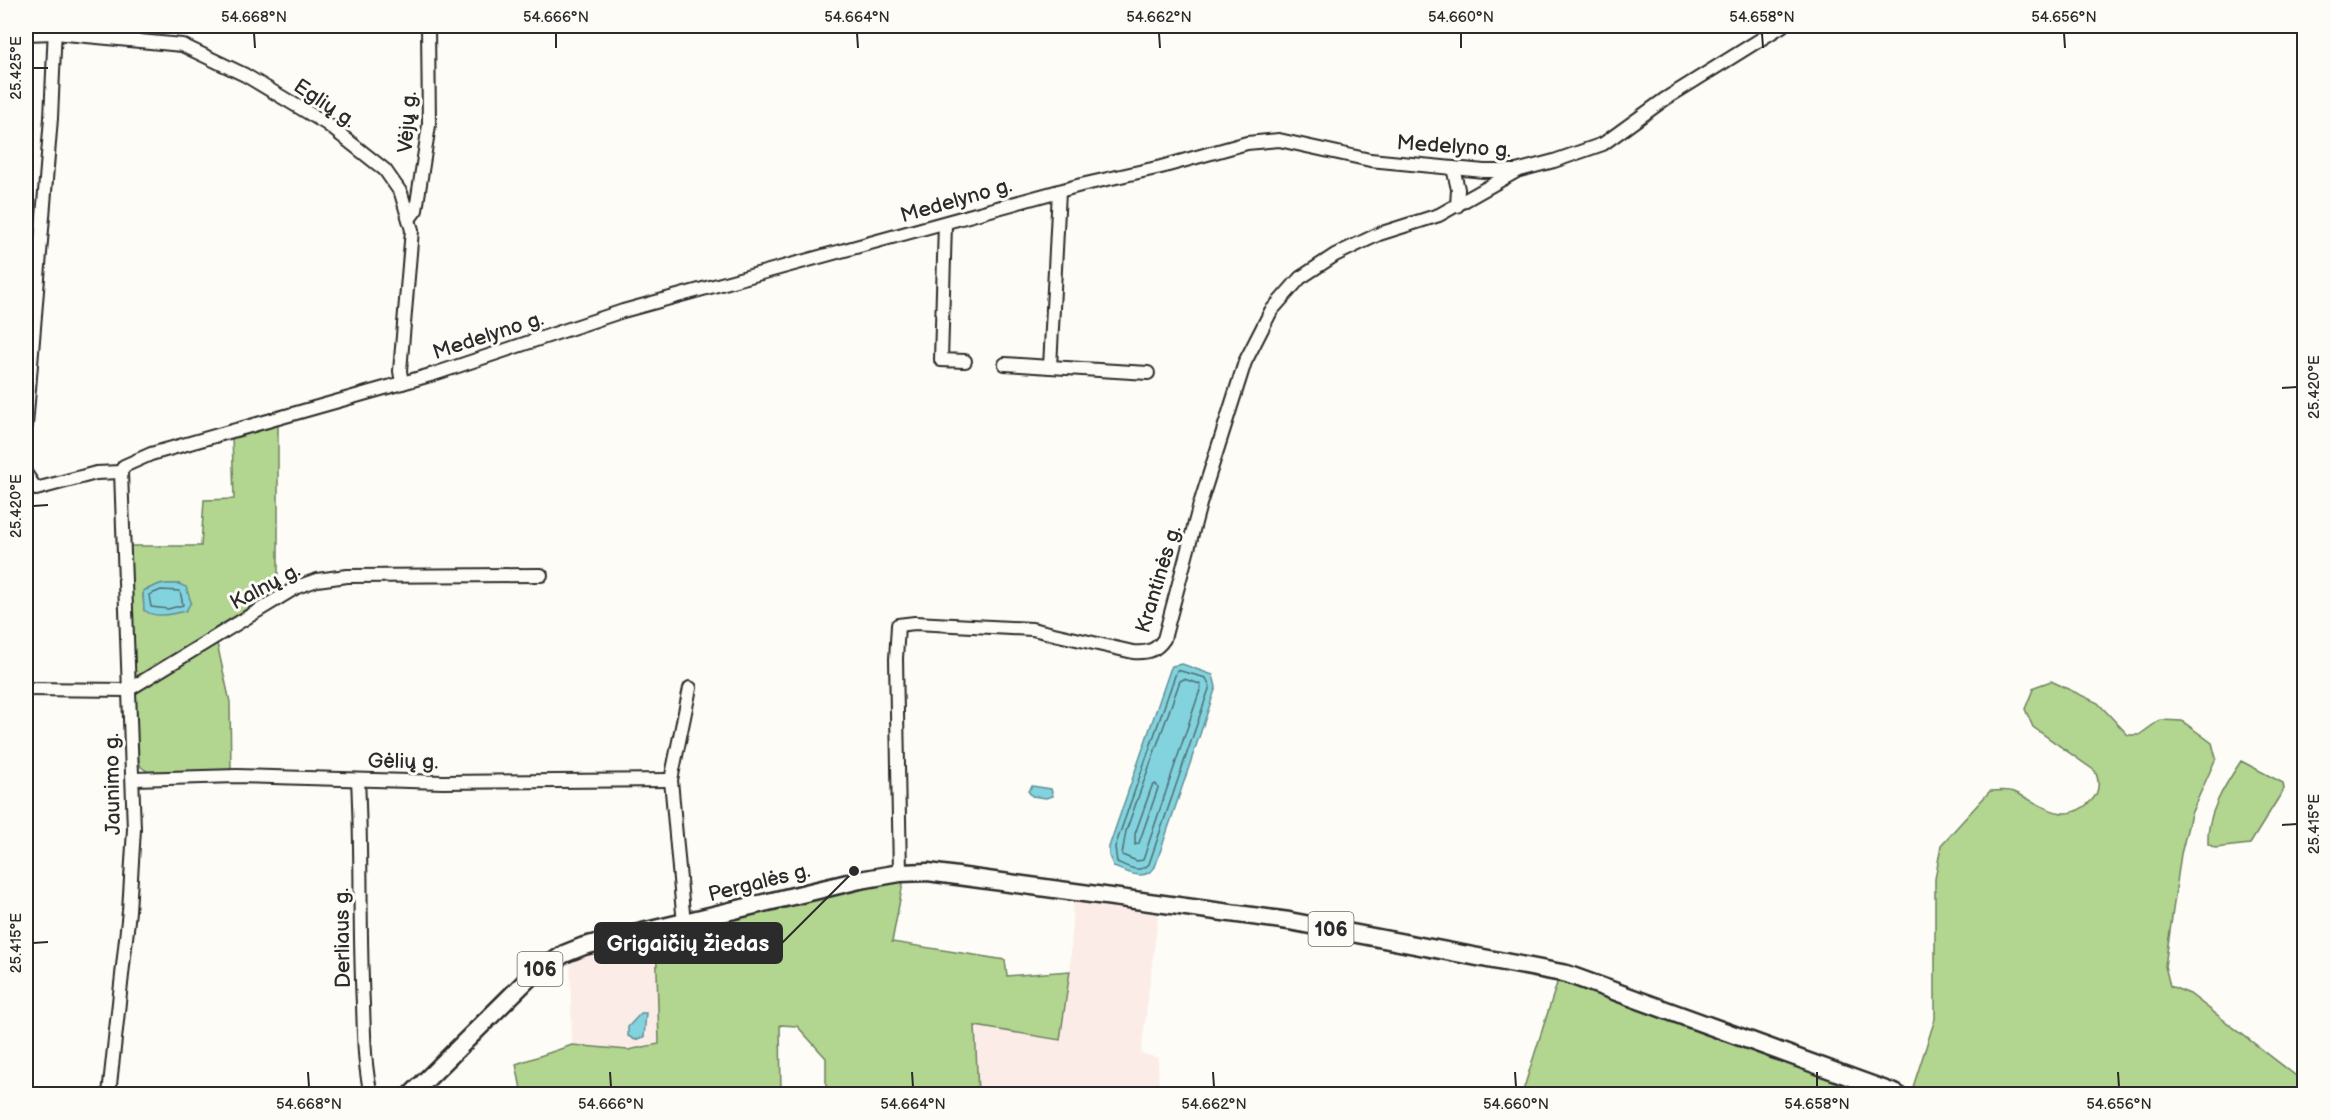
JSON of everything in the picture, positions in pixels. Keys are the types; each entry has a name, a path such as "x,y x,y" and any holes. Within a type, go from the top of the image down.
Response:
{"main road":[{"name":"Pergalės g.","path":"412,1095 528,979 552,961 584,946 684,924 860,879 900,873 953,875 1289,921 1567,974 1897,1095"}],"street":[{"name":"Vėjų g.","path":"410,218 414,216 419,196 429,125 428,26"},
{"name":"Medelyno g.","path":"122,469 151,454 402,383 623,312 1059,191 1248,143 1279,140 1370,160 1516,171 1603,144 1665,99 1782,26"},
{"name":"Eglių g.","path":"26,34 55,29 182,45 245,75 327,124 385,170 398,187 410,218 412,248 400,370 402,383"},
{"path":"26,426 51,118 55,29"},
{"path":"1453,168 1458,189 1457,206"},
{"name":"Krantinės g.","path":"900,873 896,659 898,625 915,623 1032,629 1143,653 1156,648 1164,639 1200,504 1245,362 1271,311 1300,278 1335,255 1379,234 1457,206 1516,171"},
{"path":"1050,367 1059,191"},
{"path":"945,224 941,360 965,361"},
{"path":"1005,364 1148,373"},
{"path":"26,474 36,489 96,473 122,469"},
{"name":"Jaunimo g.","path":"109,1095 130,900 134,779 128,690 122,469"},
{"name":"Kalnų g.","path":"128,690 285,594 317,580 347,576 542,575"},
{"path":"684,924 671,780 690,688"},
{"path":"26,689 128,690"},
{"name":"Gėlių g.","path":"134,779 237,776 358,780 671,780"},
{"name":"Derliaus g.","path":"358,780 361,833 359,940 364,1033 371,1095"}],"shaded area":[{"path":"1073,898 1159,909 1141,1053 1158,1058 1159,1094 978,1094 975,1025 1060,1039 1070,971"},
{"path":"656,935 659,1044 628,1050 572,1045 570,956"}],"green space":[{"path":"278,423 278,593 214,630 230,702 231,771 150,773 141,767 137,756 129,546 201,546 204,500 234,499 232,436","holes":["160,584 179,584 144,610 143,591"]},
{"path":"2051,681 2098,703 2128,735 2139,735 2160,720 2182,721 2212,743 2216,758 2191,814 2181,854 2165,966 2170,986 2190,994 2304,1082 2304,1094 1938,1094 1913,1087 1935,1019 1935,879 1941,845 1990,791 2011,791 2052,811 2071,813 2091,801 2098,790 2095,771 2033,727 2025,709 2034,687"},
{"path":"2241,761 2283,783 2284,789 2250,844 2215,848 2208,844 2213,811"},
{"path":"904,878 892,942 1005,960 1007,976 1070,971 1060,1040 975,1026 978,1094 826,1094 826,1058 797,1026 780,1025 781,1094 522,1094 516,1064 572,1045 628,1050 659,1044 656,935"},
{"path":"1558,980 1604,995 1874,1094 1522,1094"}],"water":[{"path":"160,584 179,584 186,587 191,602 186,611 159,615 144,610 143,591"},
{"path":"1182,664 1213,675 1216,687 1155,867 1146,874 1130,873 1114,867 1109,856 1109,847 1170,670 1172,666"},
{"path":"1032,786 1051,789 1053,796 1046,798 1032,796 1028,791"},
{"path":"641,1013 646,1013 644,1037 635,1040 628,1036 628,1027"}],"place":[{"name":"Grigaičių žiedas","path":"854,871"}]}
